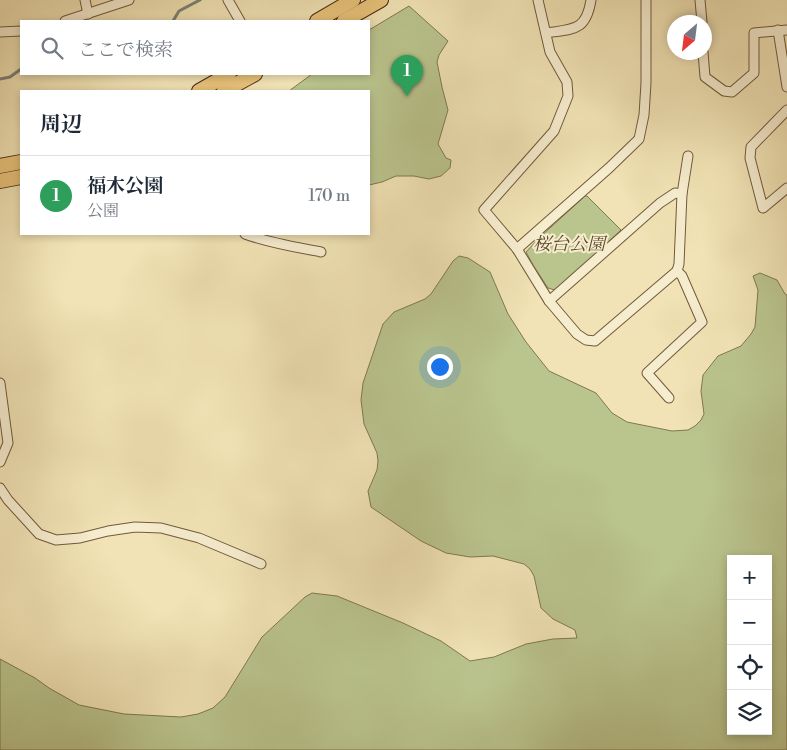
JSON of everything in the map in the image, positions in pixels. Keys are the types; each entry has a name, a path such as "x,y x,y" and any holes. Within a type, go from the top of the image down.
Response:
{"main road":[{"path":"319,20 353,0"},
{"path":"346,20 381,0"},
{"path":"201,90 227,75"},
{"path":"226,90 252,75"},
{"path":"0,166 20,162"},
{"path":"0,181 20,177"}],"street":[{"path":"85,0 88,14"},
{"path":"68,20 129,0"},
{"path":"228,0 239,20"},
{"path":"538,0 550,52 567,82 568,96 554,131 484,210 517,248 549,301 577,334 586,340 595,341 677,271 679,264 682,194 688,156"},
{"path":"546,33 573,29 583,24 590,10 592,0"},
{"path":"517,248 609,168 639,139 644,115 646,83 646,0"},
{"path":"700,0 701,15"},
{"path":"704,60 705,77 724,91 732,92 754,73 754,33 782,30 787,87"},
{"path":"0,32 20,31"},
{"path":"787,110 751,147 750,158 763,208 787,188"},
{"path":"549,301 660,203 675,193 682,194"},
{"path":"248,235 258,239 321,252"},
{"path":"669,398 647,373 702,322 682,276 677,271"},
{"path":"0,383 8,443 0,462"},
{"path":"0,488 8,500 39,534 56,540 80,538 134,526 162,528 198,538 262,564"}],"green space":[{"path":"409,6 448,41 437,62 448,110 438,144 446,158 451,160 450,168 441,176 429,179 414,176 396,176 370,185 370,90 290,90 311,75 370,75 370,29"},
{"name":"桜台公園","path":"585,196 621,230 555,290 548,288 526,252"},
{"path":"459,256 468,258 490,272 508,314 526,342 549,371 596,393 612,413 627,422 672,431 688,430 701,420 704,414 701,391 703,375 718,356 741,346 755,327 758,290 753,276 760,273 777,280 787,295 787,750 0,750 0,659 79,705 124,714 181,717 198,714 213,708 225,697 262,637 305,597 312,593 337,596 403,623 441,641 470,661 494,657 526,644 553,639 577,638 575,630 553,619 541,608 534,576 524,564 493,556 470,557 446,553 421,541 371,507 368,491 377,470 378,461 377,453 364,424 361,400 363,383 383,324 394,312 425,299 431,294 453,261"}],"waterway":[{"path":"174,20 179,11 200,0"},
{"path":"0,79 10,77 20,70"}],"place":[{"name":"福木公園","path":"407,96"}]}
